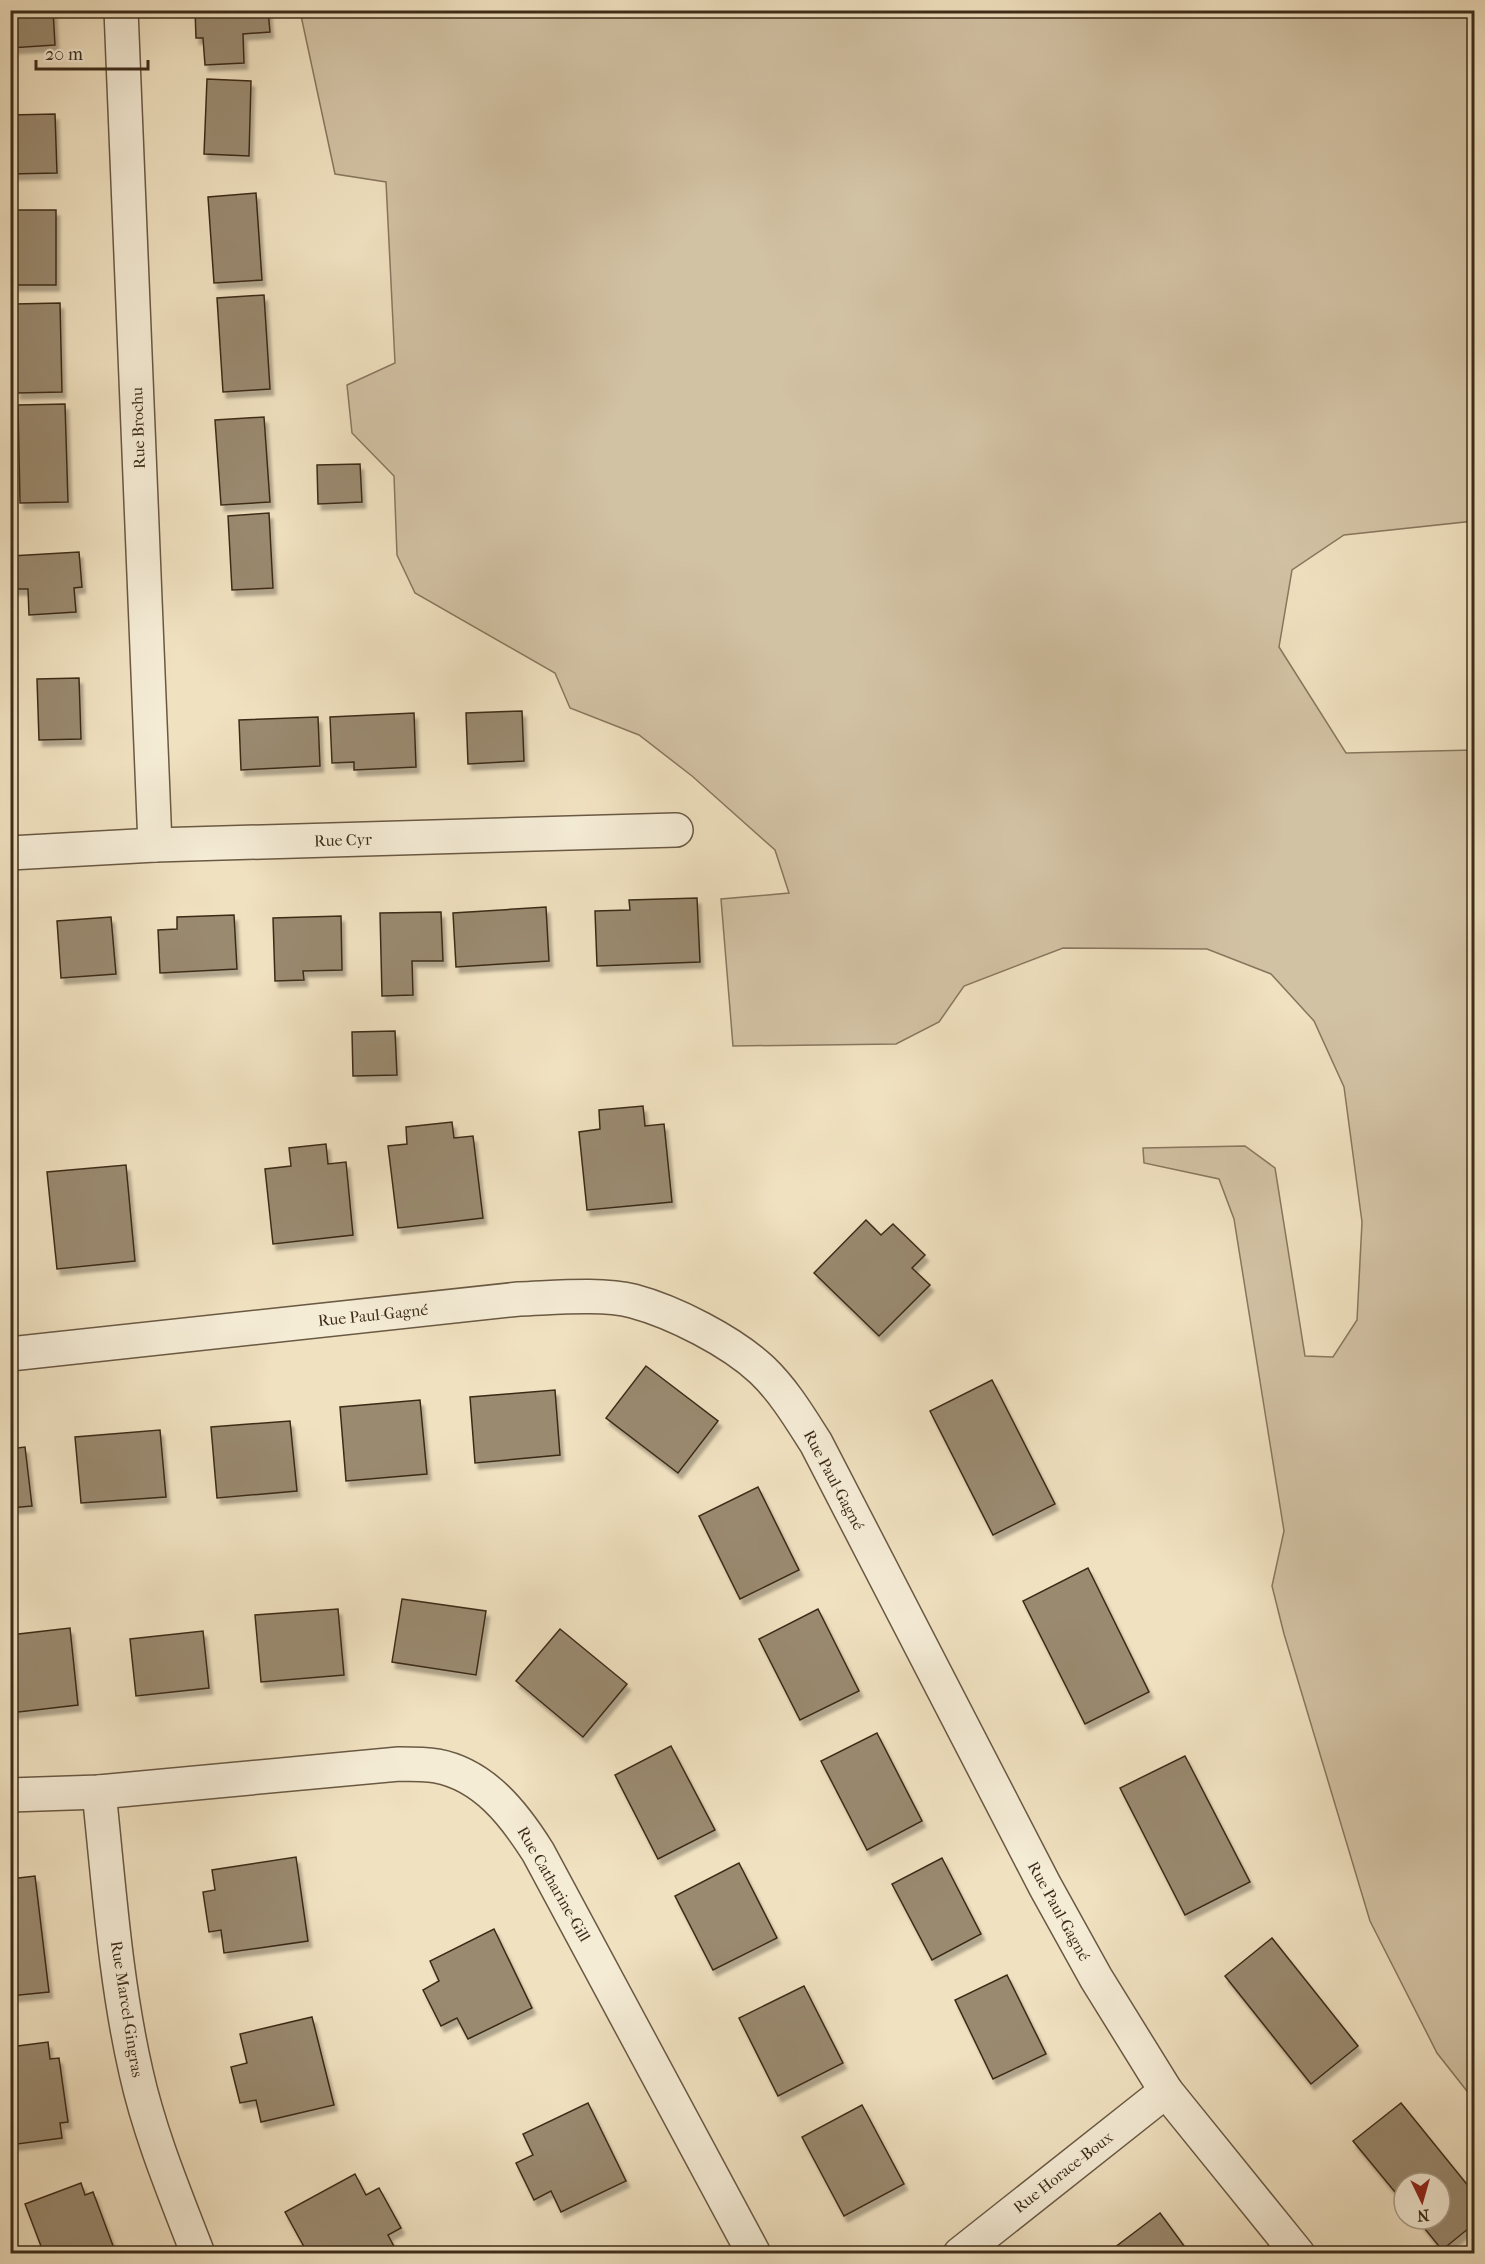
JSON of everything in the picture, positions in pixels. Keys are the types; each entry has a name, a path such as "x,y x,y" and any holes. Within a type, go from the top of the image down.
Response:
{"street":[{"name":"Rue Brochu","path":"121,10 155,846"},
{"name":"Rue Cyr","path":"10,853 155,846 676,830"},
{"name":"Rue Paul-Gagné","path":"10,1354 519,1299 580,1298 632,1301 729,1344 762,1370 793,1406 816,1443 1045,1886 1096,1978 1166,2091 1298,2253"},
{"name":"Rue Catharine-Gill","path":"10,1795 99,1792 399,1764 438,1766 468,1778 495,1796 517,1820 538,1852 754,2253"},
{"name":"Rue Marcel-Gingras","path":"99,1792 118,1967 136,2074 155,2142 198,2253"},
{"name":"Rue Horace-Boux","path":"960,2253 1166,2091"}],"shaded area":[{"path":"300,11 1474,11 1474,521 1344,535 1292,570 1279,647 1346,753 1474,750 1474,2100 1437,2053 1370,1921 1284,1634 1272,1586 1284,1531 1234,1219 1219,1179 1144,1163 1143,1148 1245,1146 1275,1168 1305,1356 1333,1357 1357,1320 1362,1222 1344,1087 1314,1021 1271,974 1207,949 1063,948 964,986 939,1022 896,1044 733,1046 721,899 789,893 775,850 692,776 639,735 570,708 555,673 415,593 397,555 394,476 352,433 347,385 395,363 386,182 335,174"}],"building":[{"path":"10,10 53,10 55,45 10,48"},
{"path":"195,10 268,10 270,32 243,34 244,63 205,65 203,38 196,38"},
{"path":"207,79 251,81 249,156 204,154"},
{"path":"55,114 57,173 11,174 10,115"},
{"path":"256,193 262,280 214,283 208,197"},
{"path":"13,210 56,210 56,285 13,285"},
{"path":"264,295 270,389 223,392 217,298"},
{"path":"60,303 62,392 17,393 15,304"},
{"path":"65,404 68,502 20,503 18,405"},
{"path":"264,417 270,502 221,505 215,420"},
{"path":"360,464 362,502 318,504 317,465"},
{"path":"269,513 273,588 232,590 228,516"},
{"path":"79,552 82,587 74,588 76,612 29,615 28,589 13,589 11,556"},
{"path":"79,678 81,739 39,740 37,679"},
{"path":"522,711 524,761 468,764 466,713"},
{"path":"414,713 416,767 354,770 354,762 332,763 330,717"},
{"path":"318,717 320,766 241,770 239,720"},
{"path":"697,898 700,962 597,966 595,911 630,910 629,900"},
{"path":"546,907 549,961 456,967 453,913"},
{"path":"441,912 443,961 412,961 413,995 382,996 380,913"},
{"path":"234,915 237,969 160,973 158,930 177,929 177,917"},
{"path":"341,916 342,970 303,971 304,980 275,981 273,918"},
{"path":"111,917 116,974 61,978 57,921"},
{"path":"395,1031 397,1075 353,1076 352,1032"},
{"path":"643,1106 645,1126 664,1124 672,1202 587,1210 579,1132 600,1129 599,1110"},
{"path":"452,1122 454,1138 473,1136 483,1218 398,1228 388,1146 407,1144 406,1127"},
{"path":"326,1144 328,1164 346,1162 353,1235 273,1244 265,1169 291,1166 289,1148"},
{"path":"126,1165 135,1261 57,1269 47,1172"},
{"path":"866,1220 881,1235 893,1224 925,1255 912,1268 930,1285 879,1336 814,1273"},
{"path":"646,1366 718,1421 678,1473 606,1418"},
{"path":"992,1380 1055,1504 993,1535 930,1411"},
{"path":"555,1390 560,1455 475,1463 470,1397"},
{"path":"420,1400 427,1474 346,1481 340,1407"},
{"path":"290,1421 297,1491 217,1498 211,1427"},
{"path":"160,1430 166,1497 81,1503 75,1437"},
{"path":"25,1447 32,1506 10,1508 10,1449"},
{"path":"758,1487 799,1570 740,1599 699,1516"},
{"path":"1088,1568 1149,1692 1085,1724 1023,1601"},
{"path":"402,1599 486,1611 476,1675 392,1662"},
{"path":"338,1609 344,1675 261,1682 255,1615"},
{"path":"818,1609 859,1691 800,1720 759,1639"},
{"path":"70,1628 78,1705 10,1713 10,1635"},
{"path":"560,1629 627,1684 583,1737 516,1681"},
{"path":"203,1631 209,1688 136,1696 130,1639"},
{"path":"877,1733 922,1821 867,1850 821,1761"},
{"path":"671,1746 715,1830 658,1859 615,1775"},
{"path":"1185,1756 1250,1882 1185,1915 1120,1788"},
{"path":"296,1857 308,1941 224,1953 221,1930 209,1932 203,1892 215,1890 212,1870"},
{"path":"942,1858 981,1934 932,1960 892,1884"},
{"path":"739,1863 777,1938 713,1970 675,1896"},
{"path":"35,1876 49,1992 10,1996 10,1879"},
{"path":"494,1929 532,2008 468,2039 457,2018 441,2026 423,1990 439,1981 430,1961"},
{"path":"1272,1938 1358,2046 1311,2084 1225,1976"},
{"path":"1007,1975 1046,2054 993,2079 955,2000"},
{"path":"804,1986 843,2063 778,2096 739,2018"},
{"path":"312,2017 334,2105 261,2122 256,2100 240,2103 231,2067 247,2063 240,2034"},
{"path":"48,2042 50,2059 59,2058 68,2122 60,2123 62,2138 10,2145 10,2047"},
{"path":"588,2103 626,2181 561,2212 551,2191 534,2200 516,2163 533,2155 523,2134"},
{"path":"1401,2103 1474,2193 1474,2224 1442,2250 1427,2231 1452,2231 1452,2171 1392,2171 1392,2188 1353,2141"},
{"path":"862,2105 904,2184 844,2216 802,2137"},
{"path":"355,2174 366,2195 379,2188 401,2228 388,2235 397,2252 308,2254 285,2212"},
{"path":"81,2183 85,2195 93,2192 115,2251 108,2254 44,2254 25,2204"},
{"path":"1160,2213 1190,2254 1106,2254"}]}
